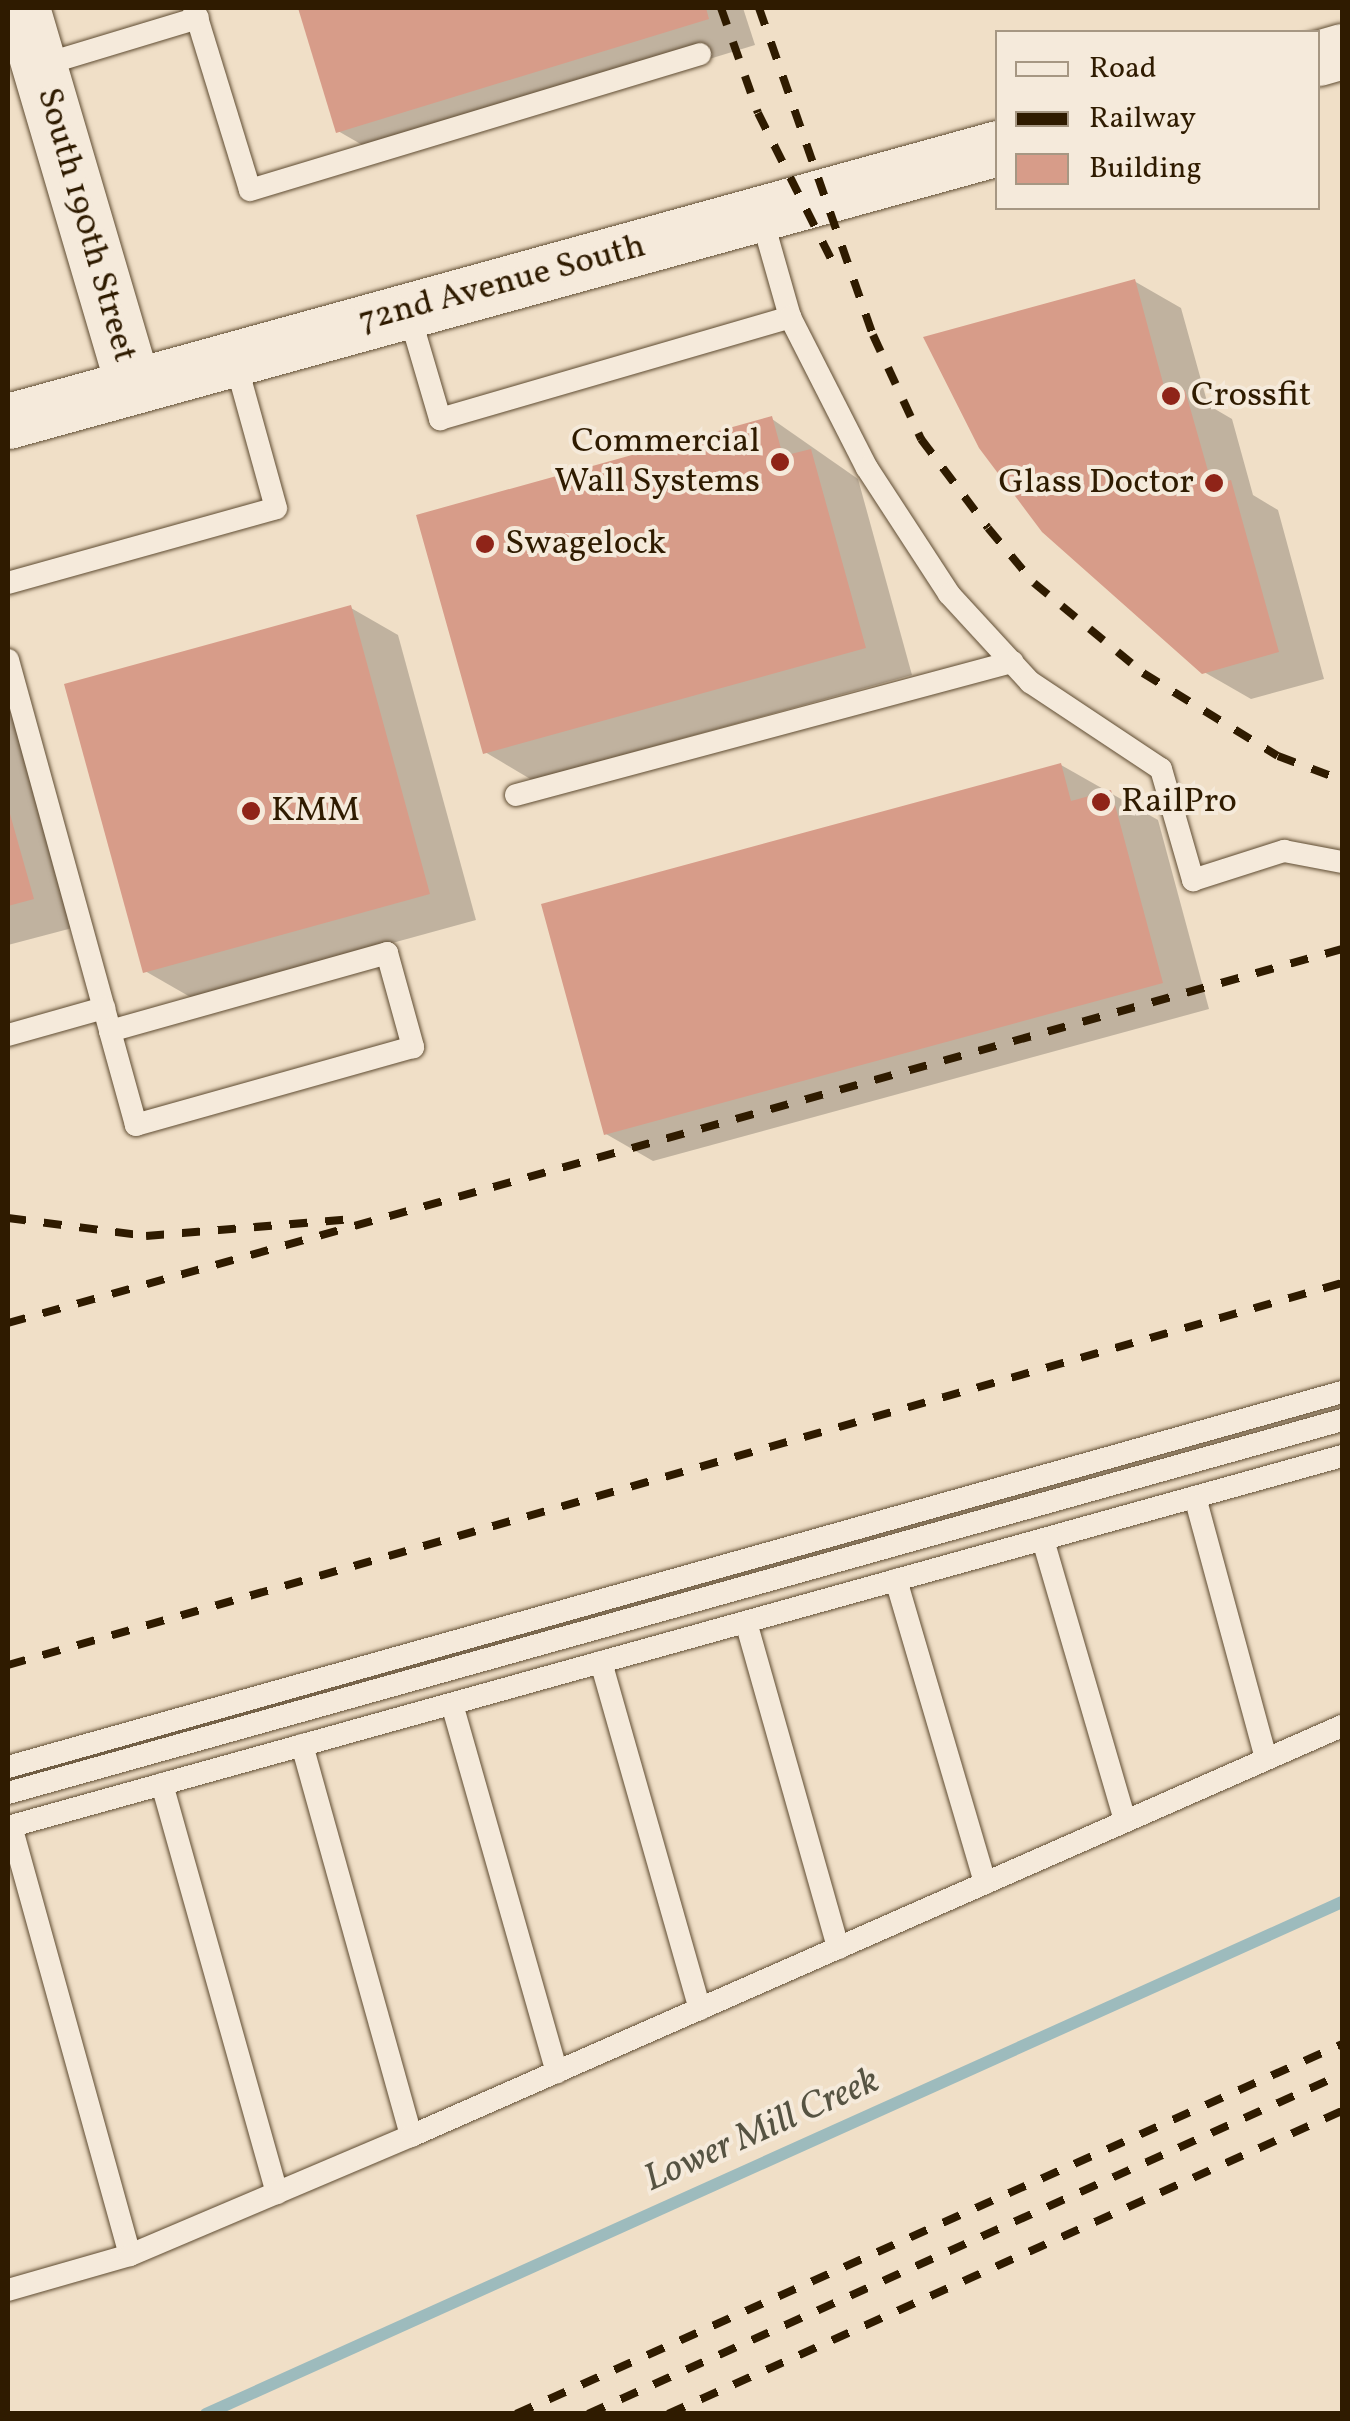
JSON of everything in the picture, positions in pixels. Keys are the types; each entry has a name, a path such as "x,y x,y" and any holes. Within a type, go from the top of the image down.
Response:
{"street":[{"name":"South 190th Street","path":"22,8 133,384"},
{"name":"72nd Avenue South","path":"8,421 995,149"}],"lane":[{"path":"40,66 196,13 250,190 700,54"},
{"path":"760,215 790,317 904,529 1012,662 1162,769 1193,880 1284,850 1342,862"},
{"path":"408,310 440,419 790,317"},
{"path":"8,584 276,508 234,357"},
{"path":"8,660 107,1019 136,1125 413,1048 387,953 107,1019 8,1034"},
{"path":"516,795 1012,662"},
{"path":"8,1766 1342,1392"},
{"path":"8,1793 1342,1420"},
{"path":"130,2255 9,1826 1342,1456"},
{"path":"1194,1497 1266,1759"},
{"path":"1043,1540 1125,1821"},
{"path":"896,1580 984,1883"},
{"path":"746,1622 838,1948"},
{"path":"601,1662 700,2009"},
{"path":"452,1704 557,2072"},
{"path":"8,2290 130,2255 412,2136 1342,1726"},
{"path":"302,1745 412,2136"},
{"path":"162,1784 276,2193"}],"building":[{"path":"298,8 706,8 709,19 336,133"},
{"path":"1135,279 1166,394 1185,390 1212,485 1231,480 1279,652 1202,674 1042,532 979,448 923,337"},
{"path":"772,416 783,456 811,449 866,648 483,754 416,515"},
{"path":"351,605 430,894 143,973 64,684"},
{"path":"1061,763 1071,801 1111,790 1163,983 604,1135 541,904"},
{"path":"8,807 34,899 8,906"}],"waterway":[{"name":"Lower Mill Creek","path":"206,2414 1342,1902"}],"railway":[{"path":"721,8 758,113 833,263"},
{"path":"759,8 873,335 921,439 988,528 1034,583 1143,673 1278,756 1342,780"},
{"path":"8,1323 1342,949"},
{"path":"8,1218 146,1236 353,1219"},
{"path":"8,1665 1342,1283"},
{"path":"516,2414 1342,2044"},
{"path":"588,2414 1342,2074"},
{"path":"668,2414 1342,2111"}],"place":[{"name":"Crossfit","path":"1171,396"},
{"name":"Commercial Wall Systems","path":"780,462"},
{"name":"Glass Doctor","path":"1214,483"},
{"name":"Swagelock","path":"485,544"},
{"name":"RailPro","path":"1101,802"},
{"name":"KMM","path":"251,811"}]}
